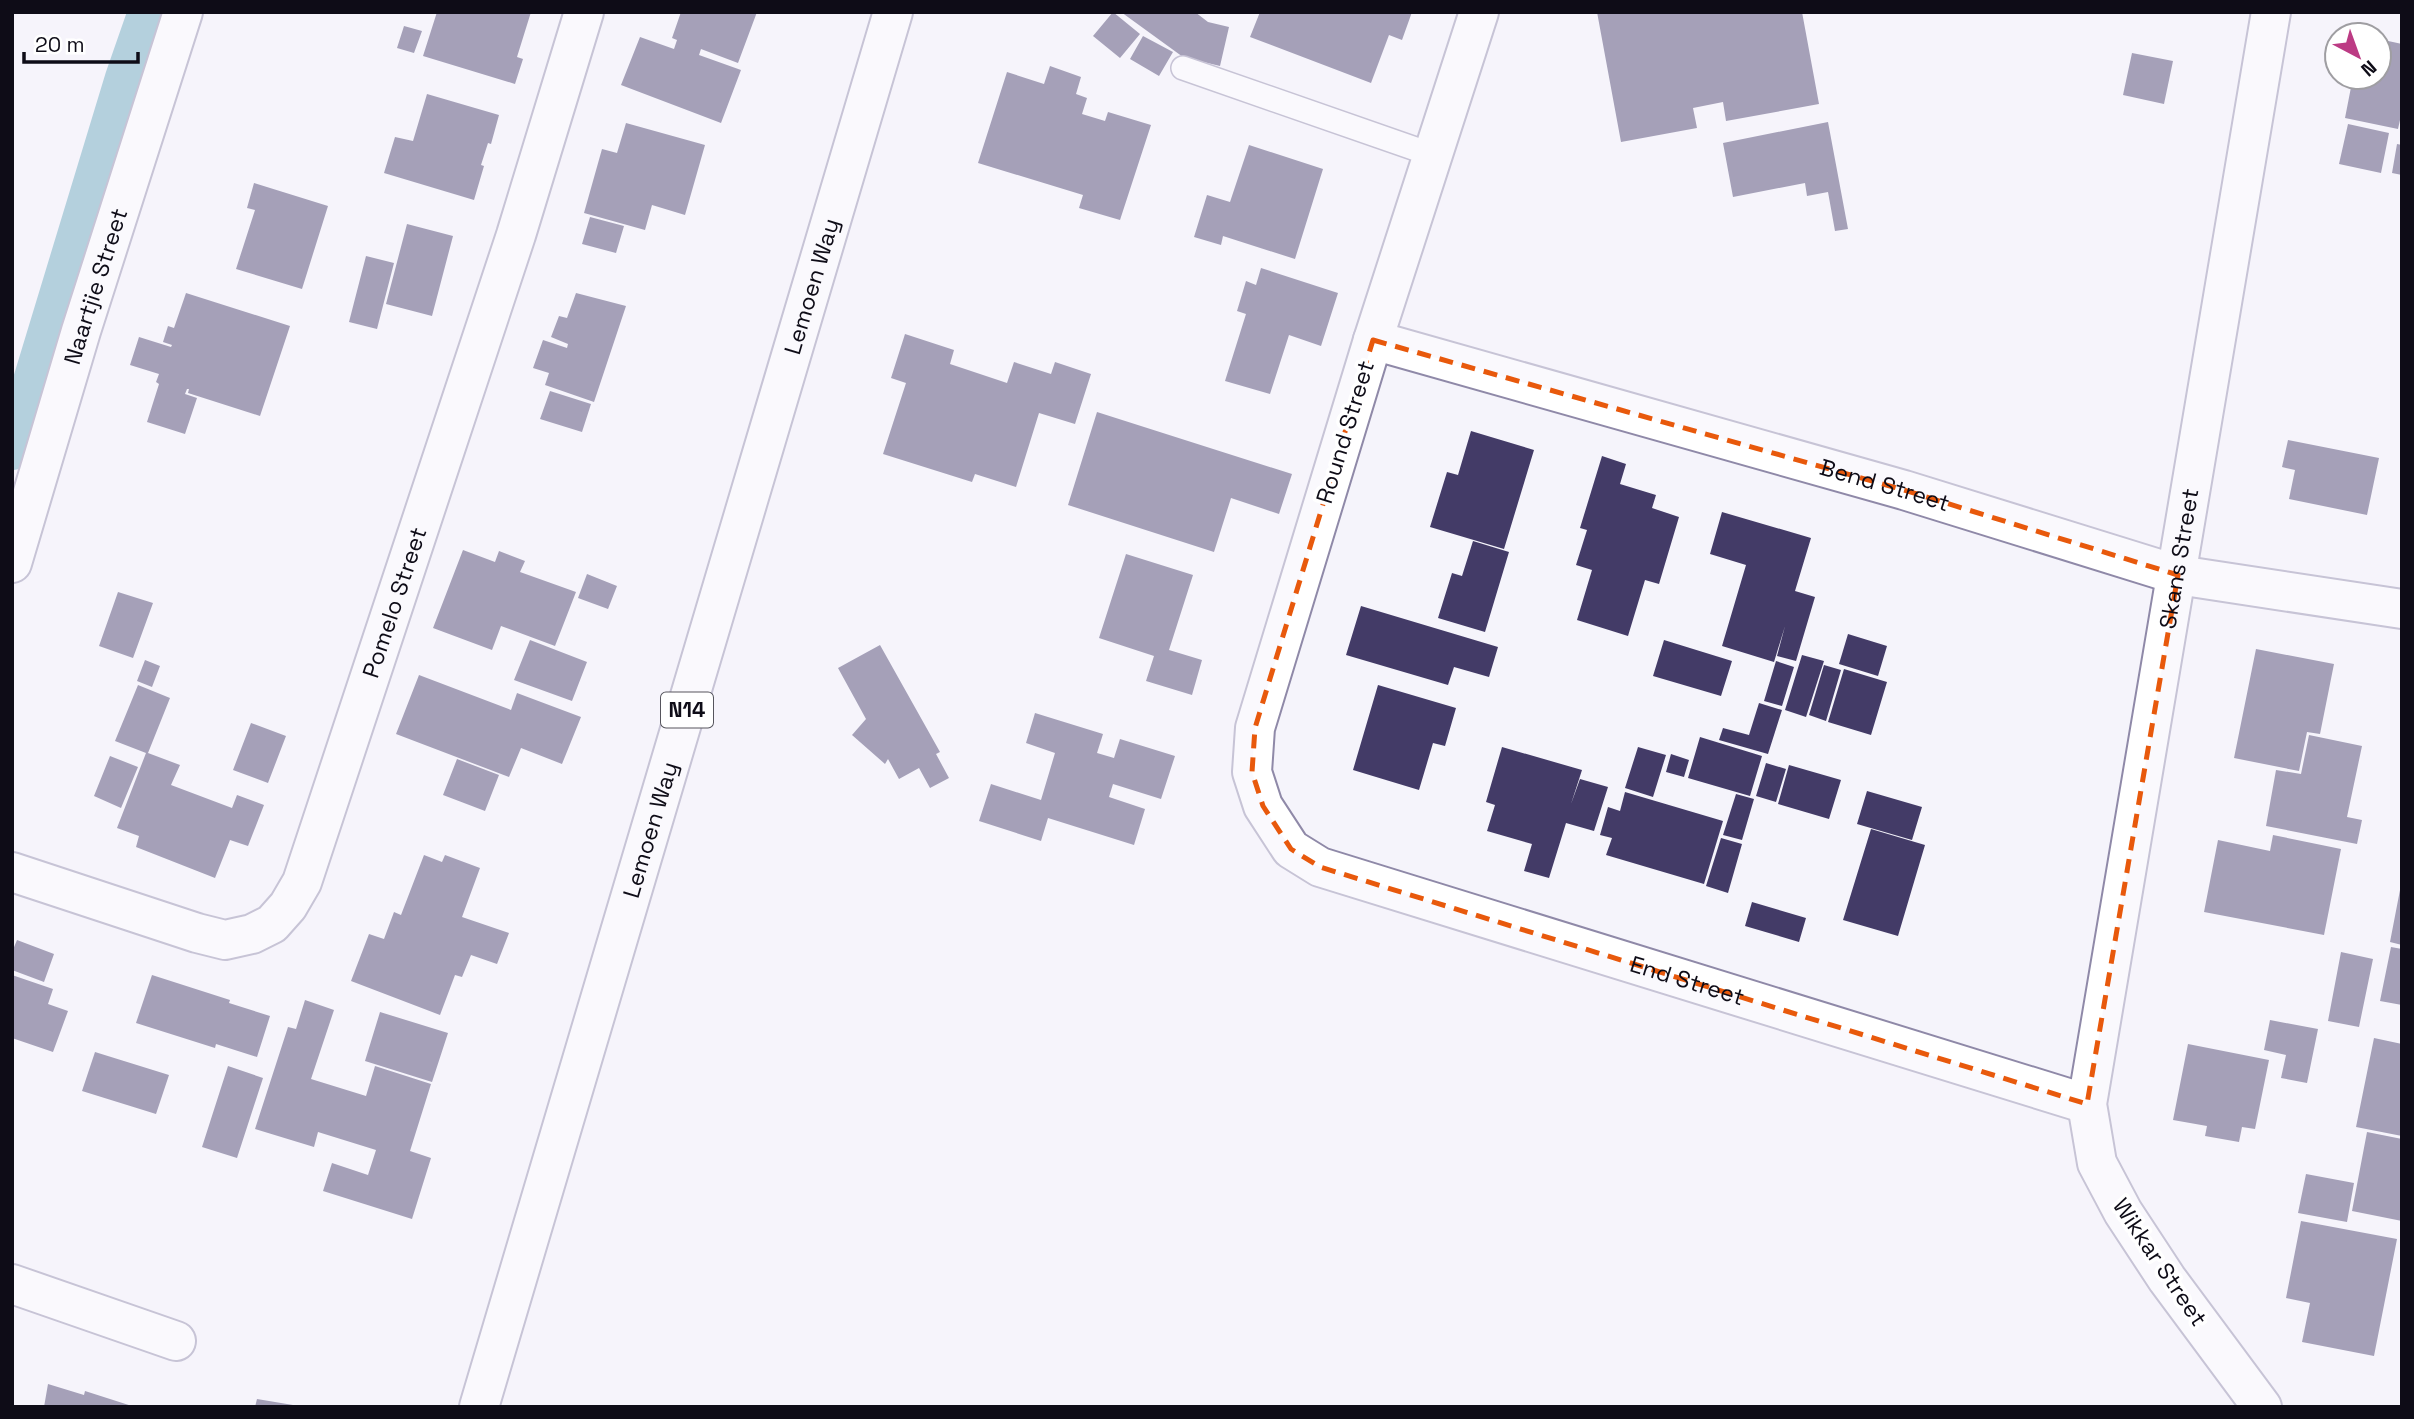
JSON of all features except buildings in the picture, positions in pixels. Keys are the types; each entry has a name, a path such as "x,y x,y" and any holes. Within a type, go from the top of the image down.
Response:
{"main road":[{"name":"Naartjie Street","path":"12,562 81,331 183,12"},
{"name":"Pomelo Street","path":"12,872 225,940 251,934 272,924 288,906 302,882 516,235 584,12"},
{"name":"Lemoen Way","path":"479,1407 893,12"},
{"name":"Round Street","path":"1291,849 1263,806 1252,772 1255,728 1373,340 1479,12"},
{"name":"Skans Street","path":"2087,1104 2271,12"},
{"name":"Bend Street","path":"1373,340 1904,490 2178,575 2402,609"},
{"name":"End Street","path":"1291,849 1320,867 2087,1104"},
{"name":"Wikkar Street","path":"2087,1104 2097,1163 2123,1212 2167,1279 2262,1407"},
{"path":"12,1284 176,1341"}],"lane":[{"path":"1183,68 1433,155"}],"highlighted area":[{"path":"1373,340 1904,490 2178,575 2087,1104 1320,867 1291,849 1263,806 1252,772 1255,728"}],"waterway":[{"path":"12,450 125,78 148,12"}]}
